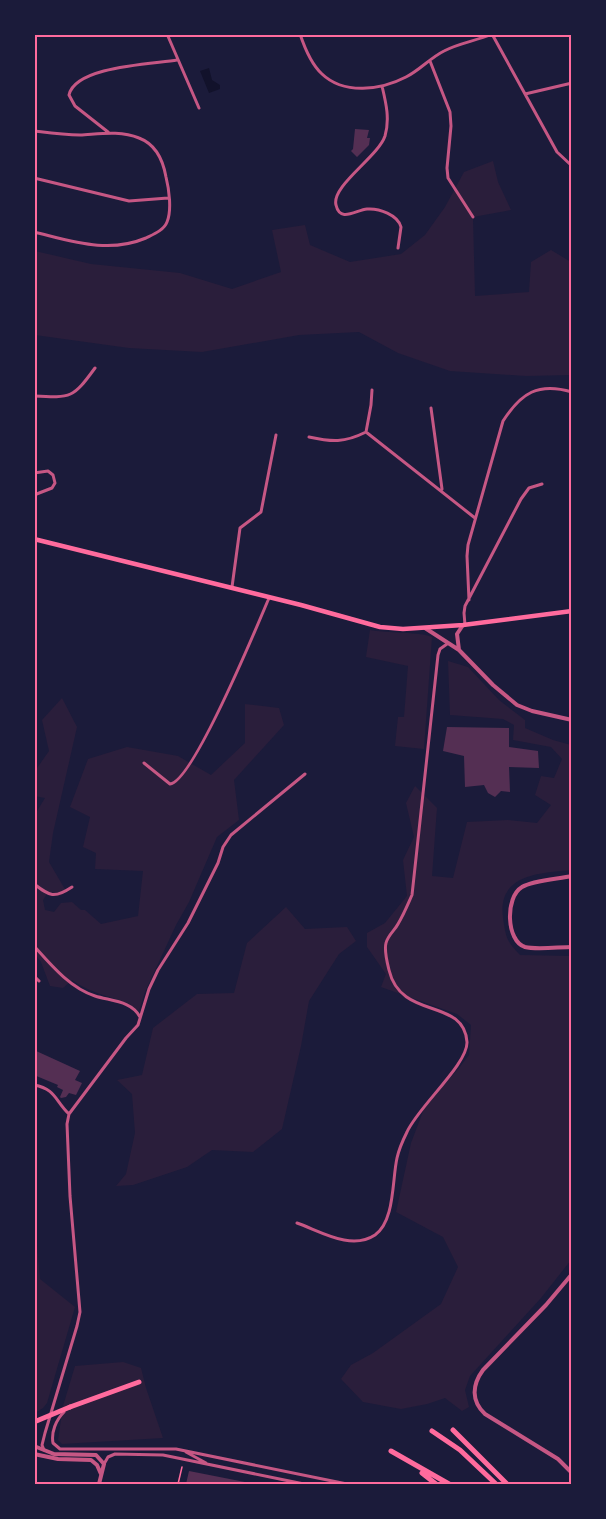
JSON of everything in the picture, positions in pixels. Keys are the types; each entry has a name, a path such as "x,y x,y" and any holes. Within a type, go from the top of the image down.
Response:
{"main road":[{"path":"34,539 374,626 425,628 572,611"},
{"path":"36,1422 139,1382"},
{"path":"453,1430 507,1485"},
{"path":"432,1431 453,1444 496,1485"},
{"path":"391,1451 448,1485"},
{"path":"409,1463 436,1485"}],"street":[{"path":"167,34 199,108"},
{"path":"300,34 313,63 326,77 339,84 354,87 382,86 408,76 457,45 492,34 560,156 572,166"},
{"path":"109,133 72,104 69,93 75,83 91,75 122,67 177,60"},
{"path":"430,60 450,112 448,178 473,217"},
{"path":"525,94 572,83"},
{"path":"382,86 388,114 384,138 376,152 340,190 335,203 338,210 344,214 352,215 370,209 394,217 401,227 398,248"},
{"path":"34,131 58,135 109,133 132,135 153,147 166,172 168,198 168,217 164,227 134,243 99,246 34,232"},
{"path":"34,178 129,201 168,198"},
{"path":"34,396 70,395 79,389 95,368"},
{"path":"469,600 467,552 503,421 509,411 527,394 537,389 557,388 572,392"},
{"path":"366,432 372,390"},
{"path":"431,408 442,491"},
{"path":"309,437 337,442 366,432"},
{"path":"366,432 476,518"},
{"path":"231,589 240,528 261,512 276,435"},
{"path":"34,472 50,472 55,483 49,490 34,495"},
{"path":"459,650 457,634 464,625 464,611 469,600 526,491 542,484"},
{"path":"144,763 170,784 175,783 181,777 199,751 269,598"},
{"path":"425,628 459,650 493,685 518,705 532,711 572,720"},
{"path":"297,1222 351,1241 365,1239 380,1230 388,1216 397,1157 409,1127 419,1111 461,1061 466,1050 465,1035 457,1020 446,1013 415,1003 399,993 391,978 386,949 389,936 398,924 412,895 438,655 447,644"},
{"path":"69,1114 138,1025 149,989 158,970 188,923 231,835 305,774"},
{"path":"572,876 521,887 511,900 511,913 513,936 521,945 530,948 572,947"},
{"path":"34,884 54,896 72,887"},
{"path":"34,945 77,987 97,997 131,1006 140,1017"},
{"path":"34,976 39,981"},
{"path":"34,1085 53,1093 69,1114 70,1196 80,1312 76,1333 49,1417 42,1444 44,1450"},
{"path":"572,1274 546,1305 483,1370 476,1381 474,1392 483,1412 556,1457 572,1473"},
{"path":"70,1407 58,1418 52,1434 53,1443 60,1449 163,1448 182,1450 347,1485"},
{"path":"34,1446 57,1454 94,1454 104,1464"},
{"path":"182,1450 211,1465"},
{"path":"34,1454 58,1459 91,1460 98,1465 101,1474"},
{"path":"99,1485 104,1464 112,1455 141,1454 163,1455 304,1485"}],"path":[{"path":"178,1485 182,1467"}],"shaded area":[{"path":"209,68 212,80 220,85 220,89 209,93 200,71"},
{"path":"493,161 498,182 511,210 473,217 475,296 529,292 531,262 551,250 571,262 571,375 526,376 450,371 398,353 359,332 299,335 202,352 129,348 35,335 35,251 91,264 180,273 232,289 281,272 272,230 305,225 310,245 350,262 401,254 425,235 445,207 464,172"},
{"path":"370,630 432,637 424,749 395,746 398,717 404,717 408,666 366,657"},
{"path":"448,661 468,667 499,700 525,720 525,728 571,745 571,870 534,875 514,884 507,892 503,903 503,918 509,942 520,955 571,956 571,1260 541,1298 470,1376 465,1390 469,1407 462,1411 445,1398 401,1409 363,1402 341,1379 351,1365 373,1353 441,1304 458,1267 443,1237 396,1212 411,1143 425,1106 469,1055 471,1025 457,1014 381,987 386,974 367,947 367,933 385,923 407,896 403,860 414,837 406,803 415,786 437,808 432,876 453,878 467,822 508,820 537,823 551,805 535,795 541,776 554,778 562,759 551,747 513,740 514,725 503,719 450,715"},
{"path":"62,698 77,727 53,833 49,862 66,891 58,896 47,894 43,900 45,910 54,912 61,903 72,902 101,924 138,916 143,871 95,869 96,853 83,847 90,817 70,807 88,759 127,747 178,756 211,775 245,743 245,704 279,708 284,725 234,780 239,820 217,837 189,902 145,992 139,1011 72,980 63,988 50,986 41,962 35,954 34,816 45,798 34,796 35,771 49,751 42,720"},
{"path":"286,907 305,929 347,927 356,941 339,954 309,1001 282,1129 253,1152 212,1150 187,1167 133,1185 116,1186 126,1174 135,1133 132,1094 117,1080 142,1075 153,1028 197,994 234,993 247,943"},
{"path":"34,1211 40,1279 75,1307 47,1403 35,1413"},
{"path":"123,1362 141,1368 163,1438 62,1444 58,1440 63,1406 75,1366"}],"building":[{"path":"355,129 369,130 367,138 370,138 369,145 357,157 351,151"},
{"path":"447,727 509,728 509,747 538,751 539,768 509,767 510,792 501,791 495,797 488,793 484,785 465,787 464,756 443,751"},
{"path":"34,1050 80,1071 75,1080 82,1083 76,1095 69,1093 66,1097 61,1098 63,1090 57,1087 58,1085 34,1075"},
{"path":"189,1471 250,1483 250,1484 186,1484"}]}
